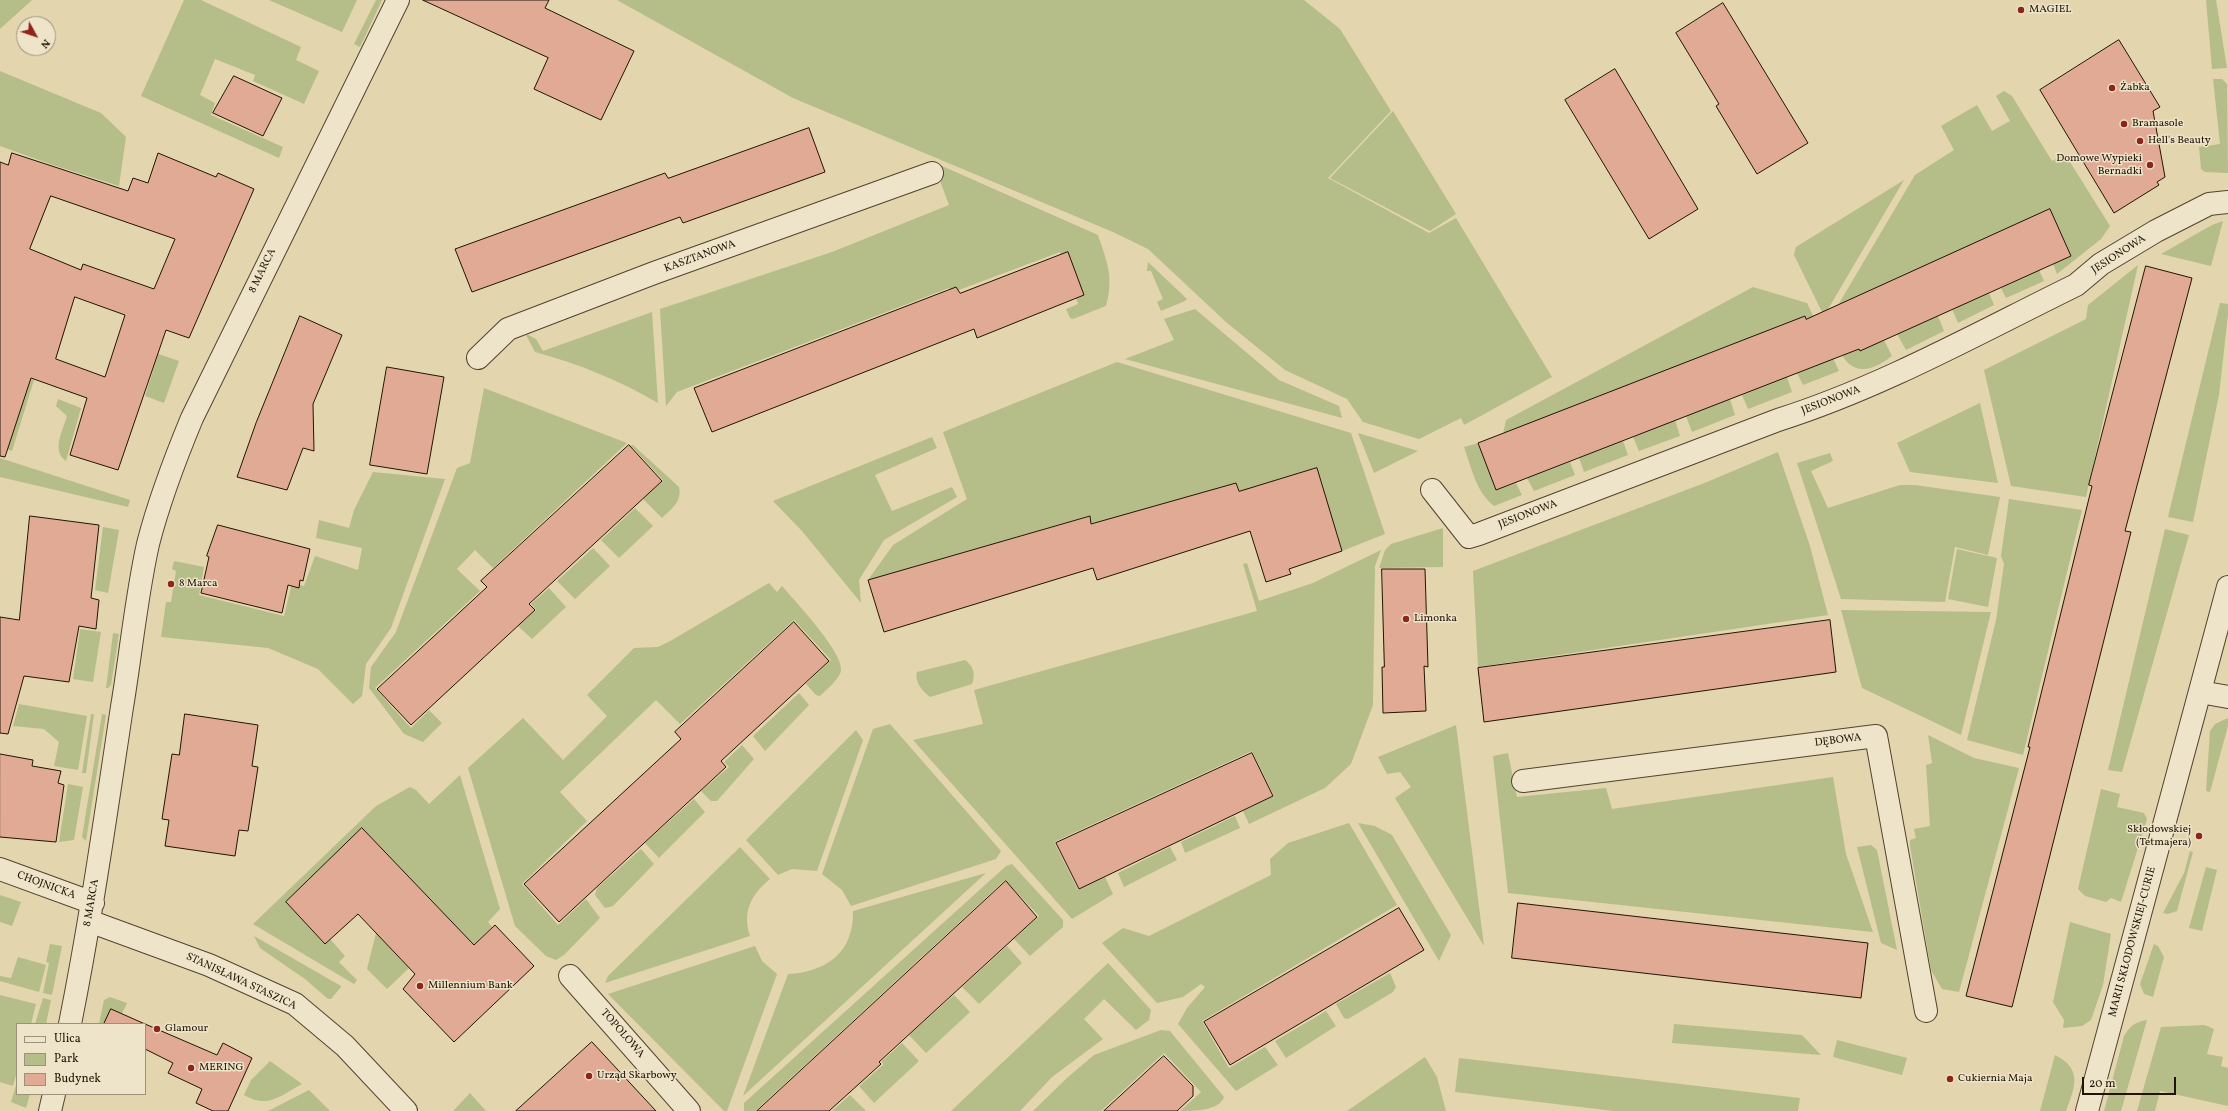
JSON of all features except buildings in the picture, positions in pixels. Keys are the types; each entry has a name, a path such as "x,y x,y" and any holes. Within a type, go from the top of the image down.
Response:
{"street":[{"name":"8 MARCA","path":"70,1023 91,912 148,544 174,460 192,418 263,271 398,0"},
{"name":"KASZTANOWA","path":"478,358 508,329 654,273 932,173"},
{"name":"JESIONOWA","path":"1432,490 1469,537 1479,534 1772,422 1822,406 1880,382 2076,285 2101,264 2156,231 2209,204 2228,202"},
{"name":"MARII SKŁODOWSKIEJ-CURIE","path":"2087,1111 2228,587"},
{"path":"2200,692 2228,697"},
{"name":"DĘBOWA","path":"1523,781 1876,736 1926,1011"},
{"name":"CHOJNICKA","path":"0,869 91,912"},
{"name":"STANISŁAWA STASZICA","path":"91,912 295,1004 345,1046 406,1111"},
{"name":"TOPOLOWA","path":"570,976 689,1111"},
{"path":"50,1111 54,1095"}],"green space":[{"path":"0,0 32,0 0,29"},
{"path":"184,0 201,0 301,47 296,60 319,71 304,104 253,81 255,75 215,59 200,95 215,103 211,115 283,147 279,158 141,96"},
{"path":"269,0 357,0 342,32"},
{"path":"376,0 382,0 360,47 354,44"},
{"path":"617,0 1304,0 1340,29 1391,111 1328,178 1429,233 1456,218 1552,377 1464,425 1461,418 1419,439 1363,422 1347,399 1285,370 1226,322 1148,249 1113,232 793,98"},
{"path":"2206,0 2216,0 2227,68 2212,69"},
{"path":"0,71 101,113 126,137 119,186 0,146"},
{"path":"2213,79 2222,79 2227,84 2228,173 2205,172 2201,169 2199,147 2220,144"},
{"path":"2004,91 2012,96 2052,161 2065,154 2110,226 2101,239 2057,274 2053,264 2071,256 2050,209 1884,340 1892,356 1881,364 1873,367 1863,369 1855,367 1848,363 1838,348 1828,322 1915,175 1954,150 1941,126 1977,105 1992,131 2010,121 1996,96"},
{"path":"1393,111 1456,214 1430,231 1330,178"},
{"path":"933,162 1098,235 1107,262 1109,278 1106,306 1073,319 1070,318 1066,309 1078,304 1060,252 951,293 949,288 677,392 666,406 660,309 832,252 949,205"},
{"path":"1904,180 1824,316 1794,255 1796,247"},
{"path":"2223,221 2211,266 2161,254 2212,225"},
{"path":"1148,262 1187,299 1185,301 1161,311 1157,302 1163,299 1151,271 1147,271"},
{"path":"2138,265 2086,497 2011,486 1984,370 2086,319 2088,305"},
{"path":"2039,270 2044,281 2006,298 2001,288"},
{"path":"1753,287 1807,303 1839,371 1803,385 1797,373 1823,363 1805,316 1503,434 1506,420"},
{"path":"1989,293 1994,305 1958,323 1952,309"},
{"path":"2220,303 2228,304 2228,315 2219,395 2193,522 2168,517"},
{"path":"1195,309 1279,380 1339,406 1342,418 1125,359 1174,340 1164,319"},
{"path":"652,312 658,403 629,387 598,373 535,352 525,333 536,339 543,351"},
{"path":"1938,316 1944,331 1906,350 1897,334"},
{"path":"144,349 179,361 164,403 145,396 157,358 143,353"},
{"path":"1117,362 1351,433 1385,534 1342,551 1317,468 1254,487 1241,494 1236,483 1091,524 1089,516 868,580 893,545 967,499 943,432"},
{"path":"0,369 34,380 12,451 0,447"},
{"path":"1787,377 1792,392 1748,409 1742,395"},
{"path":"484,388 627,443 493,568 475,550 457,569 480,591 375,688 411,728 429,710 442,723 423,742 404,734 369,688 371,667 396,632 457,468 470,463"},
{"path":"58,399 81,408 66,461 59,452 59,440 67,416 56,406"},
{"path":"1730,399 1735,415 1692,432 1686,416"},
{"path":"1980,403 1998,483 1910,472 1897,443"},
{"path":"1675,420 1680,436 1639,451 1633,437"},
{"path":"1358,433 1418,451 1374,473"},
{"path":"932,437 937,448 875,475 892,511 952,487 957,497 884,540 859,580 861,603 802,531 773,501"},
{"path":"1623,441 1628,455 1584,472 1579,458"},
{"path":"1478,443 1496,490 1516,483 1522,495 1494,506 1488,500 1475,480 1464,447"},
{"path":"630,445 633,445 679,487 680,492 678,501 662,518 643,499 663,480"},
{"path":"1778,452 1810,546 1828,615 1478,667 1473,571 1707,482"},
{"path":"1830,453 1833,461 1811,471 1828,508 1900,485 1915,485 2000,497 1988,555 1955,547 1945,602 1841,599 1797,463"},
{"path":"0,458 130,500 128,507 0,477"},
{"path":"1570,462 1575,475 1534,491 1527,478"},
{"path":"373,472 445,479 391,628 366,664 362,696 353,704 318,669 268,648 161,637 166,602 171,602 176,571 172,569 174,561 204,567 199,595 284,616 292,583 304,586 315,556 358,570 362,548 316,538 319,520 349,528 354,510"},
{"path":"2009,499 2082,510 2023,755 1967,740 1996,620 2004,564 2001,556"},
{"path":"635,508 653,526 619,558 601,540"},
{"path":"103,527 119,530 108,593 95,590"},
{"path":"1443,528 1443,567 1379,568 1385,550 1391,544"},
{"path":"2165,529 2189,535 2122,772 2108,770"},
{"path":"593,548 610,566 575,599 557,581"},
{"path":"1957,549 1997,558 1988,607 1948,599"},
{"path":"1381,550 1375,566 1373,705 1351,764 1325,788 1249,824 1243,811 1274,796 1252,751 1054,842 1078,890 1105,877 1113,894 1072,919 913,740 983,724 974,690 1257,611 1243,564 1247,563 1259,601 1313,583"},
{"path":"769,583 777,592 782,586 827,639 840,662 841,670 838,677 820,696 816,695 806,684 831,660 794,620 680,724 656,700 560,792 587,821 522,884 558,925 586,899 600,918 564,955 556,960 546,956 515,926 468,768 523,718 563,760 607,716 587,695 634,648 658,647"},
{"path":"549,588 566,607 532,639 518,626 536,610 531,604"},
{"path":"1841,610 1991,612 1961,735 1862,688"},
{"path":"80,629 101,632 93,682 73,679"},
{"path":"113,633 119,634 111,685 106,688"},
{"path":"965,660 970,665 974,673 972,684 930,697 919,686 916,675 917,672"},
{"path":"799,693 809,705 765,751 753,736"},
{"path":"19,704 87,716 78,770 54,766 59,742 44,729 13,726"},
{"path":"91,714 94,714 86,773 82,773"},
{"path":"102,714 106,715 86,841 82,837"},
{"path":"2228,718 2228,726 2210,792 2206,791 2210,731 2215,724"},
{"path":"890,724 1001,851 996,859 851,906 842,890 822,874 873,729"},
{"path":"1456,725 1484,946 1395,798 1411,787 1400,772 1387,774 1378,757"},
{"path":"856,730 863,740 817,871 792,869 778,875 746,840"},
{"path":"1928,735 1974,758 2019,768 1959,992 1942,989 1931,970 1910,846 1910,840 1916,838 1914,829 1930,826 1926,765 1932,763"},
{"path":"742,745 754,759 717,801 711,801 701,791 729,767 724,762"},
{"path":"1508,753 1517,797 1606,788 1612,809 1833,777 1846,854 1873,932 1508,893 1493,756"},
{"path":"460,775 500,909 488,922 492,927 474,945 362,829 286,902 325,944 330,939 345,956 339,962 357,980 354,984 253,924 376,806 410,787 416,790 429,804"},
{"path":"68,784 83,787 74,840 59,842"},
{"path":"2101,789 2120,794 2117,807 2144,813 2147,819 2121,902 2111,898 2106,902 2085,896 2078,889"},
{"path":"694,799 705,812 659,858 645,843"},
{"path":"1235,816 1240,828 1185,853 1181,842"},
{"path":"1349,823 1397,905 1202,1021 1229,1068 1265,1047 1278,1065 1236,1091 1178,1024 1187,1008 1205,987 1201,984 1183,997 1157,1003 1102,943 1123,928 1149,936 1271,875 1270,859 1288,843"},
{"path":"1358,823 1375,826 1392,835 1451,935 1439,961"},
{"path":"1871,845 1877,850 1897,950 1881,943 1857,847"},
{"path":"740,847 770,879 753,897 750,904 747,919 750,936 605,983 608,976"},
{"path":"1170,847 1177,860 1124,887 1118,873"},
{"path":"641,849 654,864 613,906 605,908 595,895 597,888"},
{"path":"2190,851 2193,852 2177,911 2168,914 2163,913 2184,873"},
{"path":"1012,864 1063,920 1063,927 1030,956 1014,939 1039,916 1005,880 755,1111 744,1111 744,1103 1006,866"},
{"path":"2206,867 2217,870 2202,931 2189,928"},
{"path":"986,873 743,1096 788,974 815,969 836,957 849,938 853,911"},
{"path":"0,895 21,902 12,926 0,922"},
{"path":"2070,922 2111,934 2103,985 2091,1020 2082,1026 2063,1028 2064,1020 2053,1002"},
{"path":"376,933 409,968 387,989 367,969"},
{"path":"254,936 341,987 331,999 328,999 305,979 260,948"},
{"path":"50,944 62,946 52,995 43,993 49,963 46,962"},
{"path":"2154,944 2158,946 2164,957 2153,997 2144,994 2140,984"},
{"path":"755,946 762,961 777,974 727,1111 724,1111 608,994"},
{"path":"1007,946 1022,963 979,1004 962,987"},
{"path":"18,957 46,965 39,992 0,981 0,976 11,978"},
{"path":"1108,963 1151,1010 1149,1020 1136,1030 1104,999 1084,1019 1103,1039 1052,1077 1020,1111 951,1111"},
{"path":"1390,973 1396,987 1393,992 1348,1019 1344,1018 1336,1004"},
{"path":"0,995 36,1004 31,1023 16,1023 16,1076 13,1086 0,1082"},
{"path":"954,995 970,1012 926,1053 909,1035"},
{"path":"110,997 127,1003 117,1023 99,1023 104,1000"},
{"path":"43,998 51,1000 46,1023 35,1023"},
{"path":"1326,1011 1336,1026 1286,1058 1275,1041"},
{"path":"2147,1020 2121,1111 2104,1111 2124,1036 2133,1025"},
{"path":"1674,1024 1802,1035 1821,1055 1672,1043"},
{"path":"2205,1025 2214,1029 2207,1054 2223,1057 2221,1066 2228,1068 2228,1106 2160,1091 2155,1111 2137,1111 2161,1027"},
{"path":"1161,1030 1170,1031 1224,1097 1221,1102 1212,1108 1180,1111 1201,1092 1164,1053 1101,1111 1033,1111 1068,1077 1094,1055"},
{"path":"1837,1040 1907,1058 1902,1075 1833,1057"},
{"path":"902,1043 919,1061 874,1103 859,1086 884,1064 881,1062"},
{"path":"2055,1055 2064,1060 2070,1066 2074,1079 2072,1094 2066,1111 2040,1111"},
{"path":"1425,1057 1437,1077 1446,1111 1347,1111"},
{"path":"1459,1058 1800,1098 1798,1111 1614,1111 1455,1092"},
{"path":"270,1061 302,1084 274,1099 267,1101 252,1099 244,1095 251,1080"},
{"path":"16,1085 16,1095 30,1095 26,1108 11,1102"},
{"path":"309,1090 330,1111 268,1111"},
{"path":"470,1093 486,1111 453,1111 454,1110"},
{"path":"850,1095 866,1111 832,1111"}],"place":[{"name":"MAGIEL","path":"2021,10"},
{"name":"Żabka","path":"2112,88"},
{"name":"Bramasole","path":"2124,124"},
{"name":"Hell's Beauty","path":"2140,141"},
{"name":"Domowe Wypieki Bernadki","path":"2150,165"},
{"name":"8 Marca","path":"171,584"},
{"name":"Limonka","path":"1406,619"},
{"name":"Skłodowskiej (Tetmajera)","path":"2199,836"},
{"name":"Millennium Bank","path":"420,986"},
{"name":"Glamour","path":"157,1029"},
{"name":"MERING","path":"191,1068"},
{"name":"Urząd Skarbowy","path":"589,1076"},
{"name":"Cukiernia Maja","path":"1950,1079"}]}
